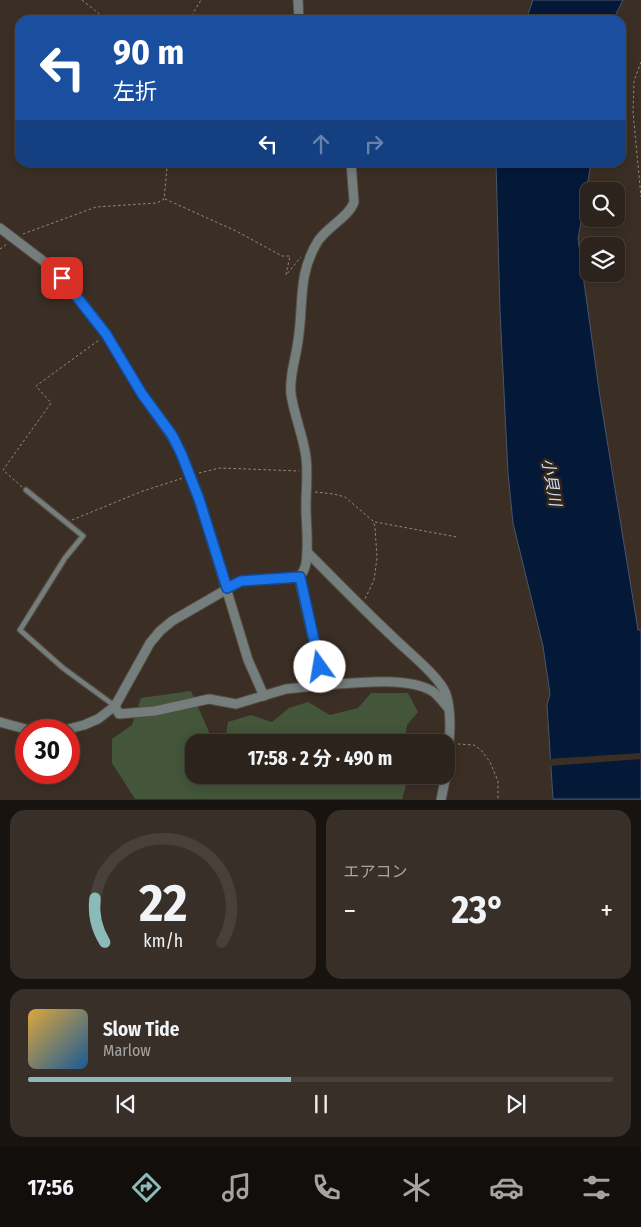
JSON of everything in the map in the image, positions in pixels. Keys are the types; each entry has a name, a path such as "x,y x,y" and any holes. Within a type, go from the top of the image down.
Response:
{"street":[{"path":"298,0 299,15"},
{"path":"324,685 300,577 306,566 307,552 306,457 291,393 300,328 301,290 304,273 318,241 352,208 354,202 351,167"},
{"path":"0,228 55,270 69,286 106,334 142,394 172,435 199,499 248,660 264,696"},
{"path":"307,552 442,686 446,694 450,734"},
{"path":"80,726 98,719 115,706 150,643 172,621 241,581 300,577"},
{"path":"115,706 119,714 155,711 209,699 236,704 286,690 324,685 375,682 413,684 430,690 448,708"},
{"path":"0,722 15,726"},
{"path":"441,800 444,784"}],"lane":[{"path":"26,490 83,536 66,558 20,630 63,668 115,706"}],"path":[{"path":"82,0 101,15"},
{"path":"192,15 201,0"},
{"path":"641,62 634,80 633,112 641,197"},
{"path":"164,199 167,167"},
{"path":"0,249 20,235 96,207 157,203 164,199"},
{"path":"164,199 236,231 282,256 290,256 286,275 301,257"},
{"path":"26,490 3,470 51,403 36,386 106,334"},
{"path":"306,492 334,494 345,497 374,522 376,527 377,558 374,580 362,607"},
{"path":"374,522 458,537"},
{"path":"455,743 474,746 481,750 490,762 498,781 498,800"}],"green space":[{"path":"191,691 210,734 185,734 185,784 406,784 402,799 135,799 112,763 112,739 132,725 141,698"},
{"path":"371,693 408,693 418,712 407,725 406,734 226,734 228,722 251,715 272,722 289,708 308,702 330,715 358,708"}],"water":[{"path":"533,0 623,0 616,15 528,15"},
{"name":"小貝川","path":"496,167 590,167 588,182 580,182 580,227 578,239 580,282 584,282 600,397 638,630 641,630 641,799 553,799 547,705 550,694 543,646 513,523 508,473 500,311"}],"pier":[{"path":"641,753 641,759 549,766 548,759"}],"route":[{"path":"62,278 106,334 142,394 172,435 199,499 227,588 241,581 300,577 320,667"}]}
